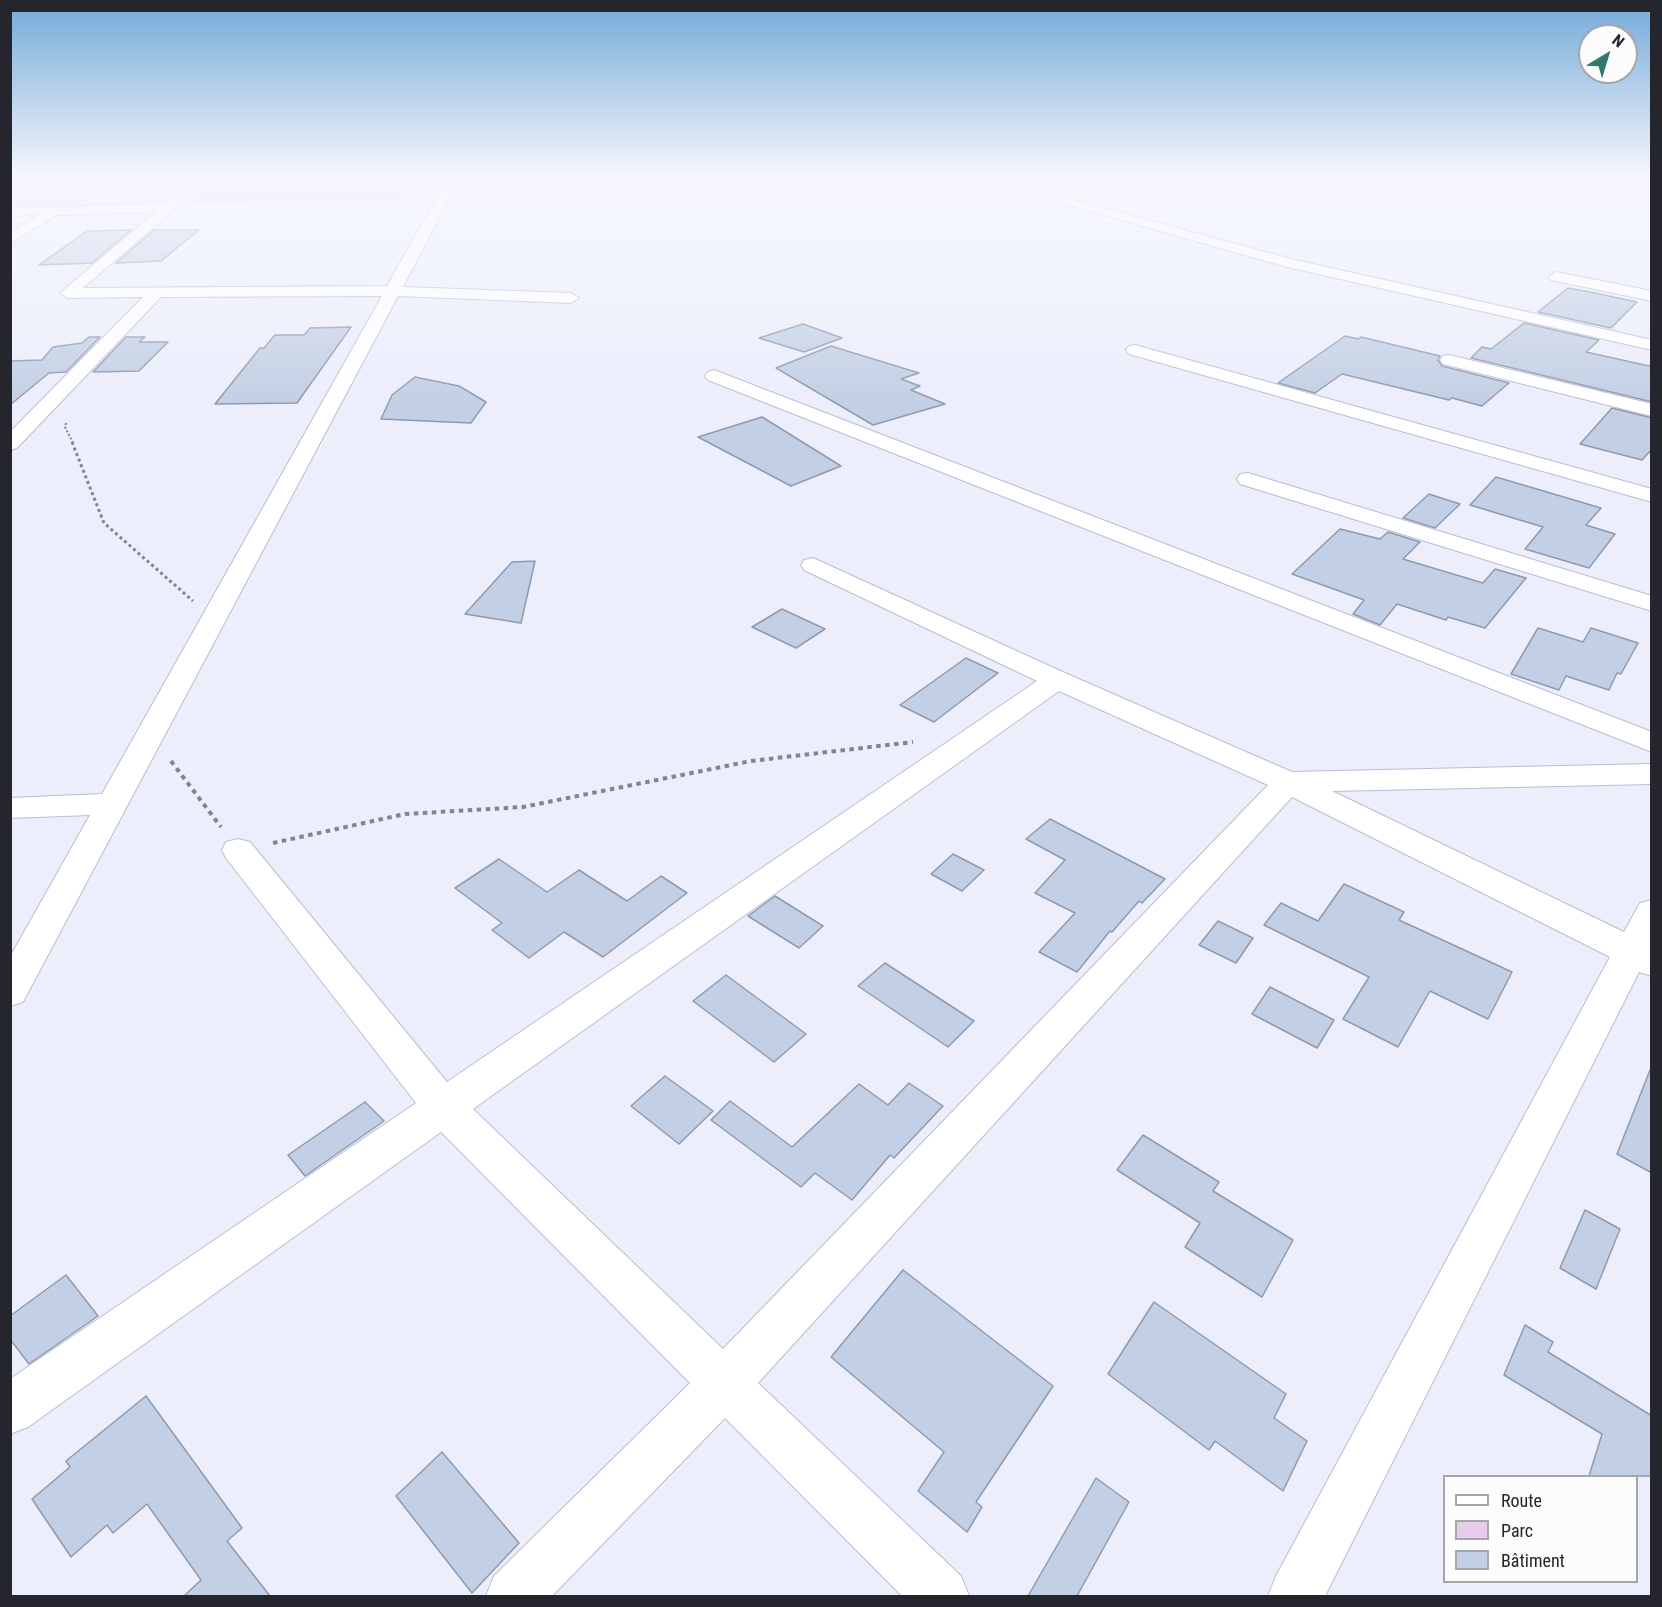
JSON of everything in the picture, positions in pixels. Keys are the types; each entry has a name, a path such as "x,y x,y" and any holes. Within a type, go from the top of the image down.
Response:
{"street":[{"path":"116,253 68,293 393,291 571,298"},
{"path":"10,993 414,253"},
{"path":"1252,253 1652,345"},
{"path":"1556,277 1652,296"},
{"path":"10,444 157,291"},
{"path":"1135,350 1652,496"},
{"path":"1449,360 1652,410"},
{"path":"714,376 1652,743"},
{"path":"1248,479 1652,604"},
{"path":"813,565 1057,680 1288,782 1641,957"},
{"path":"10,1408 1057,680"},
{"path":"514,1596 724,1384 1288,782 1652,774"},
{"path":"10,808 113,804"},
{"path":"238,850 443,1107 941,1596"},
{"path":"1296,1596 1641,957 1652,912"}],"path":[{"path":"72,380 65,427 82,462 104,523 214,618"},
{"path":"151,734 238,850 405,814 523,807 751,761 921,742"}],"building":[{"path":"56,253 104,253 92,263 39,265"},
{"path":"128,253 171,253 161,261 116,263"},
{"path":"1568,288 1637,302 1611,328 1538,312"},
{"path":"1524,323 1599,340 1586,352 1649,366 1652,364 1652,402 1471,358 1482,347 1491,349"},
{"path":"803,324 842,338 804,352 759,338"},
{"path":"351,327 297,403 215,404 260,348 264,348 275,335 304,335 310,328"},
{"path":"1345,336 1358,339 1361,337 1440,356 1438,360 1442,366 1509,383 1482,406 1342,374 1315,393 1278,383"},
{"path":"89,337 100,337 66,372 49,373 10,405 10,361 42,360 53,347 82,343"},
{"path":"126,337 145,337 139,342 168,342 139,371 93,372"},
{"path":"831,346 919,373 901,379 920,386 911,390 945,404 873,425 776,368"},
{"path":"415,377 459,386 486,402 471,423 381,419 392,395"},
{"path":"1612,408 1652,418 1652,449 1642,460 1580,444"},
{"path":"762,417 841,466 791,486 698,437"},
{"path":"1496,477 1601,508 1586,525 1615,534 1589,568 1525,549 1543,527 1470,505"},
{"path":"1429,494 1460,504 1435,528 1403,518"},
{"path":"1340,529 1380,539 1388,532 1420,542 1403,559 1483,583 1495,569 1526,578 1485,628 1448,617 1446,620 1397,604 1380,625 1353,614 1364,600 1292,574"},
{"path":"535,561 521,623 465,614 512,562"},
{"path":"782,609 825,629 796,648 752,627"},
{"path":"1538,628 1583,642 1591,628 1638,643 1621,674 1617,673 1609,690 1566,676 1559,690 1511,674"},
{"path":"966,658 998,673 934,722 900,705"},
{"path":"1050,819 1165,879 1142,903 1139,901 1112,932 1110,931 1077,972 1039,952 1075,913 1035,893 1065,860 1026,839"},
{"path":"953,854 984,870 962,891 931,874"},
{"path":"499,859 547,892 579,870 627,901 661,876 687,893 603,957 564,932 529,958 492,930 502,923 455,888"},
{"path":"1344,884 1404,912 1399,920 1512,972 1488,1019 1430,991 1398,1047 1343,1019 1369,977 1264,925 1281,903 1318,921"},
{"path":"775,896 823,926 799,948 748,916"},
{"path":"1218,921 1253,938 1236,963 1199,945"},
{"path":"885,963 974,1021 948,1047 858,986"},
{"path":"726,975 806,1034 774,1062 693,1001"},
{"path":"1270,987 1334,1020 1317,1048 1252,1014"},
{"path":"1650,1070 1652,1071 1652,1173 1617,1154"},
{"path":"665,1076 713,1111 679,1144 631,1106"},
{"path":"909,1083 943,1106 894,1158 890,1155 852,1200 815,1173 801,1187 711,1120 730,1101 792,1147 859,1084 888,1105"},
{"path":"365,1102 384,1121 305,1176 288,1155"},
{"path":"1143,1135 1219,1182 1213,1191 1293,1240 1262,1297 1185,1247 1200,1223 1117,1170"},
{"path":"1585,1210 1620,1229 1596,1289 1560,1268"},
{"path":"903,1270 1053,1386 976,1502 982,1507 967,1532 918,1491 944,1452 831,1357"},
{"path":"66,1275 98,1316 29,1364 10,1339 10,1316"},
{"path":"1154,1302 1286,1394 1274,1418 1307,1441 1283,1491 1215,1441 1209,1450 1108,1374"},
{"path":"1525,1325 1553,1342 1548,1352 1652,1416 1652,1476 1589,1475 1602,1434 1504,1375"},
{"path":"146,1396 242,1528 227,1541 270,1596 184,1596 201,1580 147,1504 113,1533 107,1525 71,1557 32,1499 70,1467 66,1461"},
{"path":"442,1452 519,1543 472,1593 396,1496"},
{"path":"1096,1478 1129,1502 1077,1596 1028,1596"}]}
